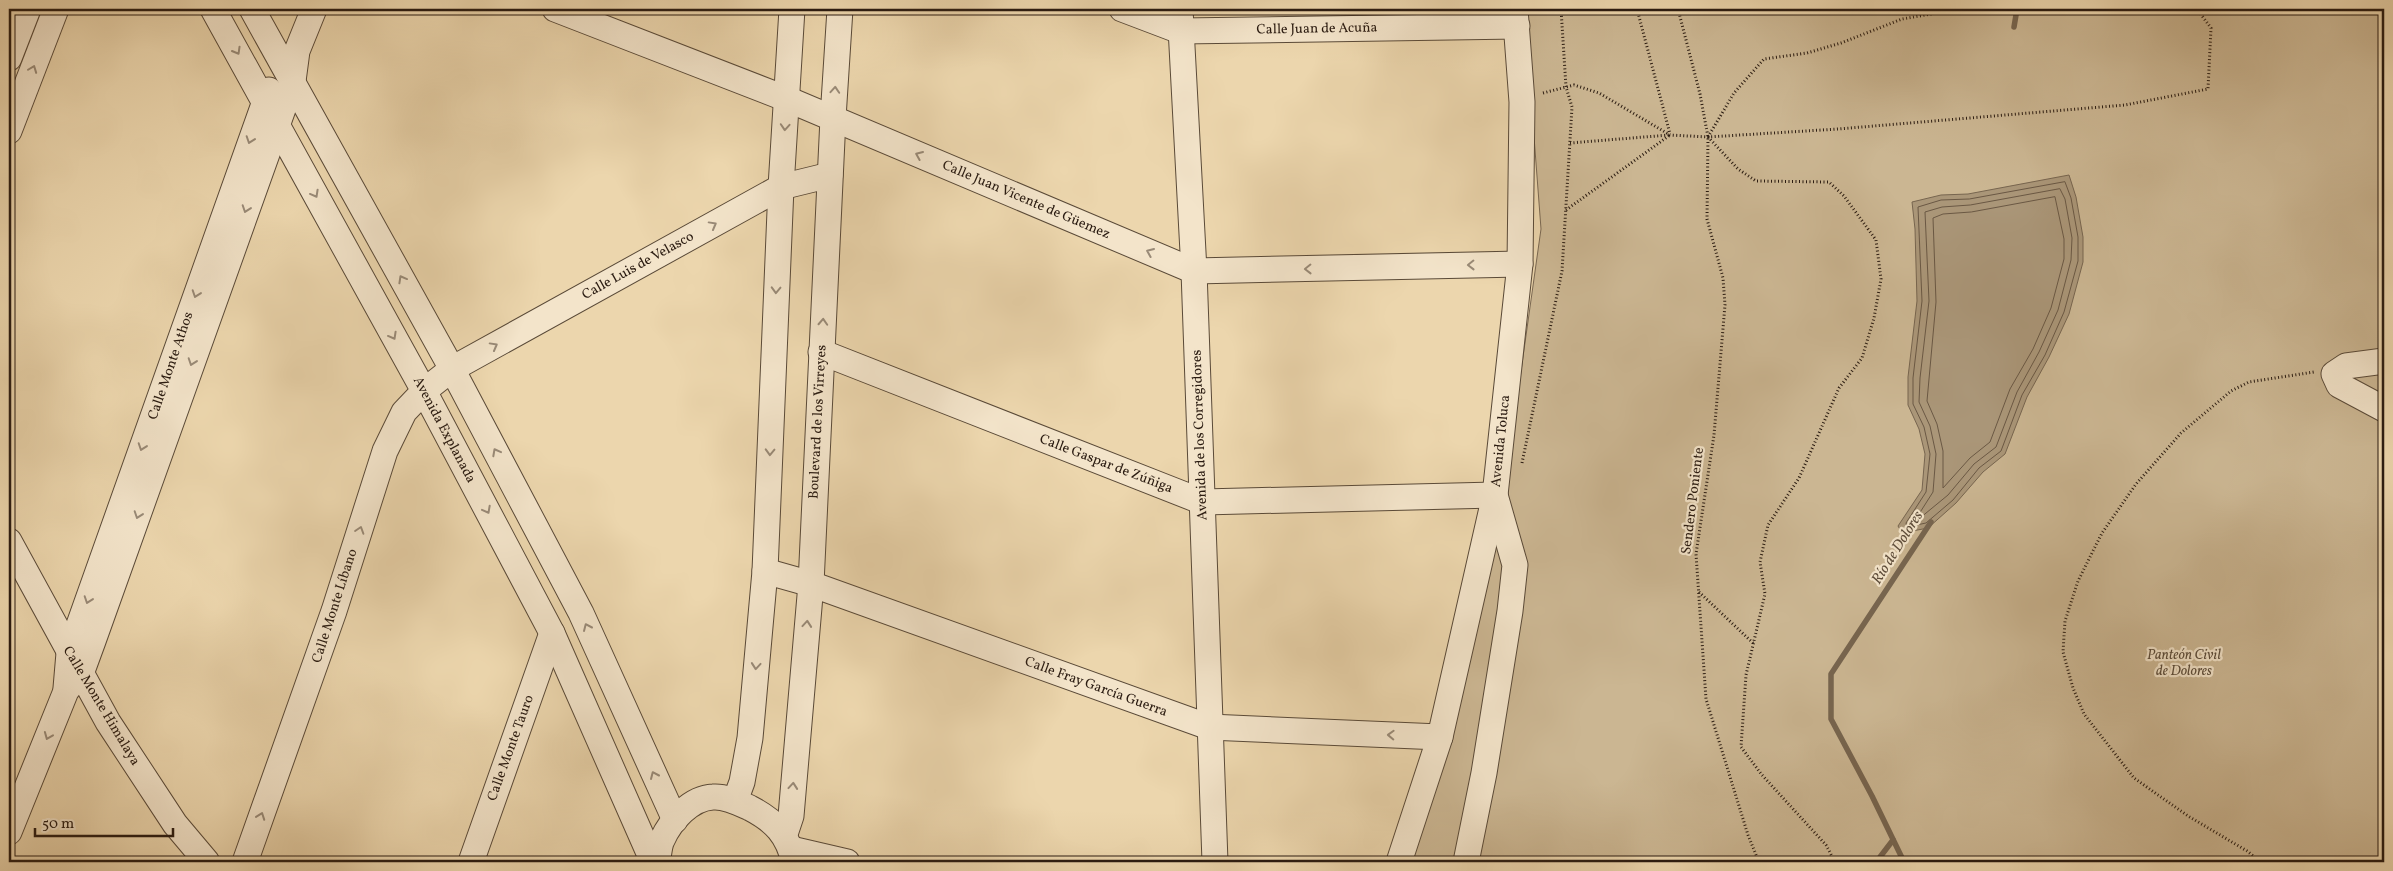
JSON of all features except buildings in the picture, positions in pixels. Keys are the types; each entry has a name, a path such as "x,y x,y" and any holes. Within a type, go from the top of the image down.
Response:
{"street":[{"path":"9,58 28,9"},
{"path":"9,131 56,9"},
{"name":"Avenida Explanada","path":"213,9 424,391 552,633 653,862"},
{"path":"252,9 291,65 581,613 674,820"},
{"name":"Calle Monte Athos","path":"76,662 276,124 291,65 314,9"},
{"name":"Calle Juan Vicente de Güemez","path":"555,9 787,99 1194,271 1520,264"},
{"path":"735,801 742,782 750,738 765,571 780,187 792,9"},
{"name":"Boulevard de los Virreyes","path":"790,849 791,816 811,584 832,118 840,9"},
{"name":"Calle Juan de Acuña","path":"1122,9 1180,20 1516,17"},
{"name":"Avenida Toluca","path":"1399,862 1440,737 1495,495 1520,264 1522,102 1516,17"},
{"name":"Avenida de los Corregidores","path":"1180,20 1194,271 1215,862"},
{"name":"Calle Monte Athos","path":"9,832 66,691 264,99 291,65"},
{"name":"Calle Luis de Velasco","path":"452,369 780,187 830,175"},
{"name":"Calle Gaspar de Zúñiga","path":"822,352 1203,502 1495,495"},
{"path":"2384,361 2346,366 2334,374 2339,385 2384,409"},
{"name":"Calle Monte Líbano","path":"245,862 334,611 385,451 404,412 424,391 452,369"},
{"path":"1466,862 1488,754 1510,611 1515,565 1495,495"},
{"name":"Calle Monte Himalaya","path":"9,540 108,722 175,824 207,862"},
{"name":"Calle Fray García Guerra","path":"765,571 811,584 1209,728 1440,737"},
{"name":"Calle Monte Tauro","path":"471,862 552,633"},
{"path":"657,862 662,840 674,820 691,804 714,797 735,801 760,813 790,849 847,862"}],"path":[{"path":"1521,466 1562,271 1572,107 1566,87 1561,9"},
{"path":"1638,9 1670,135"},
{"name":"Sendero Poniente","path":"1678,9 1700,94 1708,137 1707,218 1722,278 1725,305 1714,435 1696,554 1706,699 1748,835 1759,862"},
{"path":"1708,137 1734,93 1764,59 1807,53 1840,43 1902,19 1931,14 1942,9"},
{"path":"1570,143 1670,135 1708,137 1848,128 2125,105 2208,89 2211,28 2197,9"},
{"path":"1522,102 1531,97 1574,85 1600,93 1670,135"},
{"path":"1566,210 1670,135"},
{"path":"1708,137 1738,169 1756,181 1828,182 1844,196 1876,240 1881,280 1874,318 1862,358 1839,388 1799,478 1768,525 1760,562 1765,594 1746,675 1741,747 1762,775 1826,844 1835,862"},
{"path":"2261,862 2247,851 2188,816 2134,778 2084,714 2073,688 2063,652 2065,622 2078,581 2102,533 2136,484 2181,433 2231,391 2249,382 2319,371 2334,374"},
{"path":"1698,591 1754,644"}],"green space":[{"name":"Panteón Civil de Dolores","path":"1521,9 2384,9 2384,862 1406,862 1504,492 1541,229 1531,97"}],"water":[{"path":"2069,175 2076,197 2083,237 2083,262 2069,314 2049,357 2027,397 2005,454 1983,472 1956,503 1928,528 1902,533 1898,526 1922,490 1925,454 1919,429 1908,405 1908,377 1917,301 1915,229 1912,202 1941,195 1968,194"}],"waterway":[{"name":"Río de Dolores","path":"2014,27 2017,9"},
{"name":"Río de Dolores","path":"1904,862 1872,796 1831,719 1831,674 1931,522"},
{"path":"1880,857 1893,840"}]}
